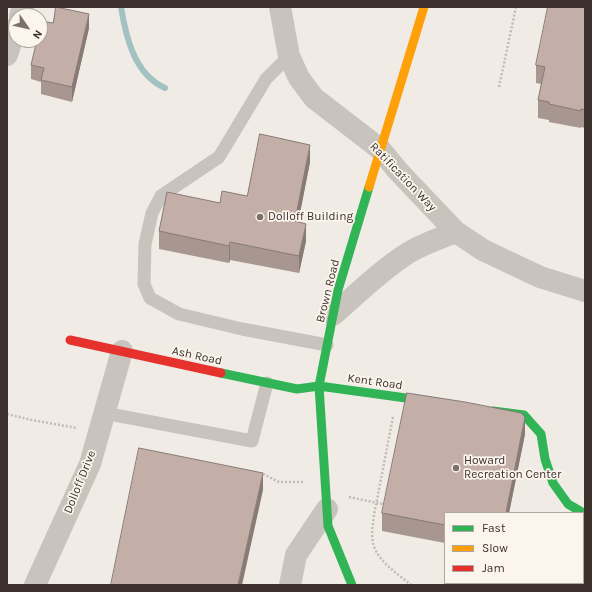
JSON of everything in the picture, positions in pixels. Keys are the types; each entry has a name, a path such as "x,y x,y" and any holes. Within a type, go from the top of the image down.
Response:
{"street":[{"name":"Ratification Way","path":"280,7 288,56 299,78 314,98 380,149 398,171 456,232 483,250 540,277 585,291"},
{"name":"Brown Road","path":"352,585 328,526 319,386 338,290 424,7"},
{"path":"333,315 397,261 420,247 456,232"},
{"name":"Ash Road","path":"70,340 297,389 319,386"},
{"name":"Dolloff Drive","path":"35,585 90,464 122,351"},
{"name":"Kent Road","path":"319,386 442,403"},
{"path":"486,410 524,415 541,434 545,459 552,483 568,504 582,512"},
{"path":"290,585 296,556 327,509"}],"lane":[{"path":"288,56 266,79 219,157 161,196 152,213 144,244 144,284 150,298 179,314 242,329 327,345"},
{"path":"104,413 252,441 266,383"}],"path":[{"path":"499,87 516,7"},
{"path":"397,397 372,531 373,544 380,557 411,585"},
{"path":"7,414 79,428"},
{"path":"263,474 279,482 309,482"},
{"path":"348,497 387,505"}],"building":[{"path":"56,7 89,14 72,87 41,80 44,68 31,65 35,48 48,48 48,22 53,23"},
{"path":"548,7 585,7 585,110 581,109 581,111 538,100 545,67 536,65"},
{"name":"Dolloff Building","path":"260,134 310,145 295,221 306,224 299,256 230,242 229,246 159,231 167,192 220,203 222,191 247,196"},
{"name":"Howard Recreation Center","path":"407,393 521,413 525,417 506,512 444,512 444,525 382,513"},
{"path":"139,448 263,473 238,585 111,585"},
{"path":"584,556 585,585 570,585 584,584"}],"waterway":[{"path":"121,7 133,54 146,74 154,82 165,88"}],"traffic: fast":[{"path":"352,585 328,526 319,386 338,290 369,187"},
{"path":"221,373 297,389 319,386 435,402"},
{"path":"493,411 524,415 541,434 545,459 553,483 568,504 582,512"}],"traffic: slow":[{"path":"369,187 424,7"}],"traffic: jam":[{"path":"70,340 221,373"}],"place":[{"name":"Dolloff Building","path":"260,217"},
{"name":"Howard Recreation Center","path":"456,468"}]}
